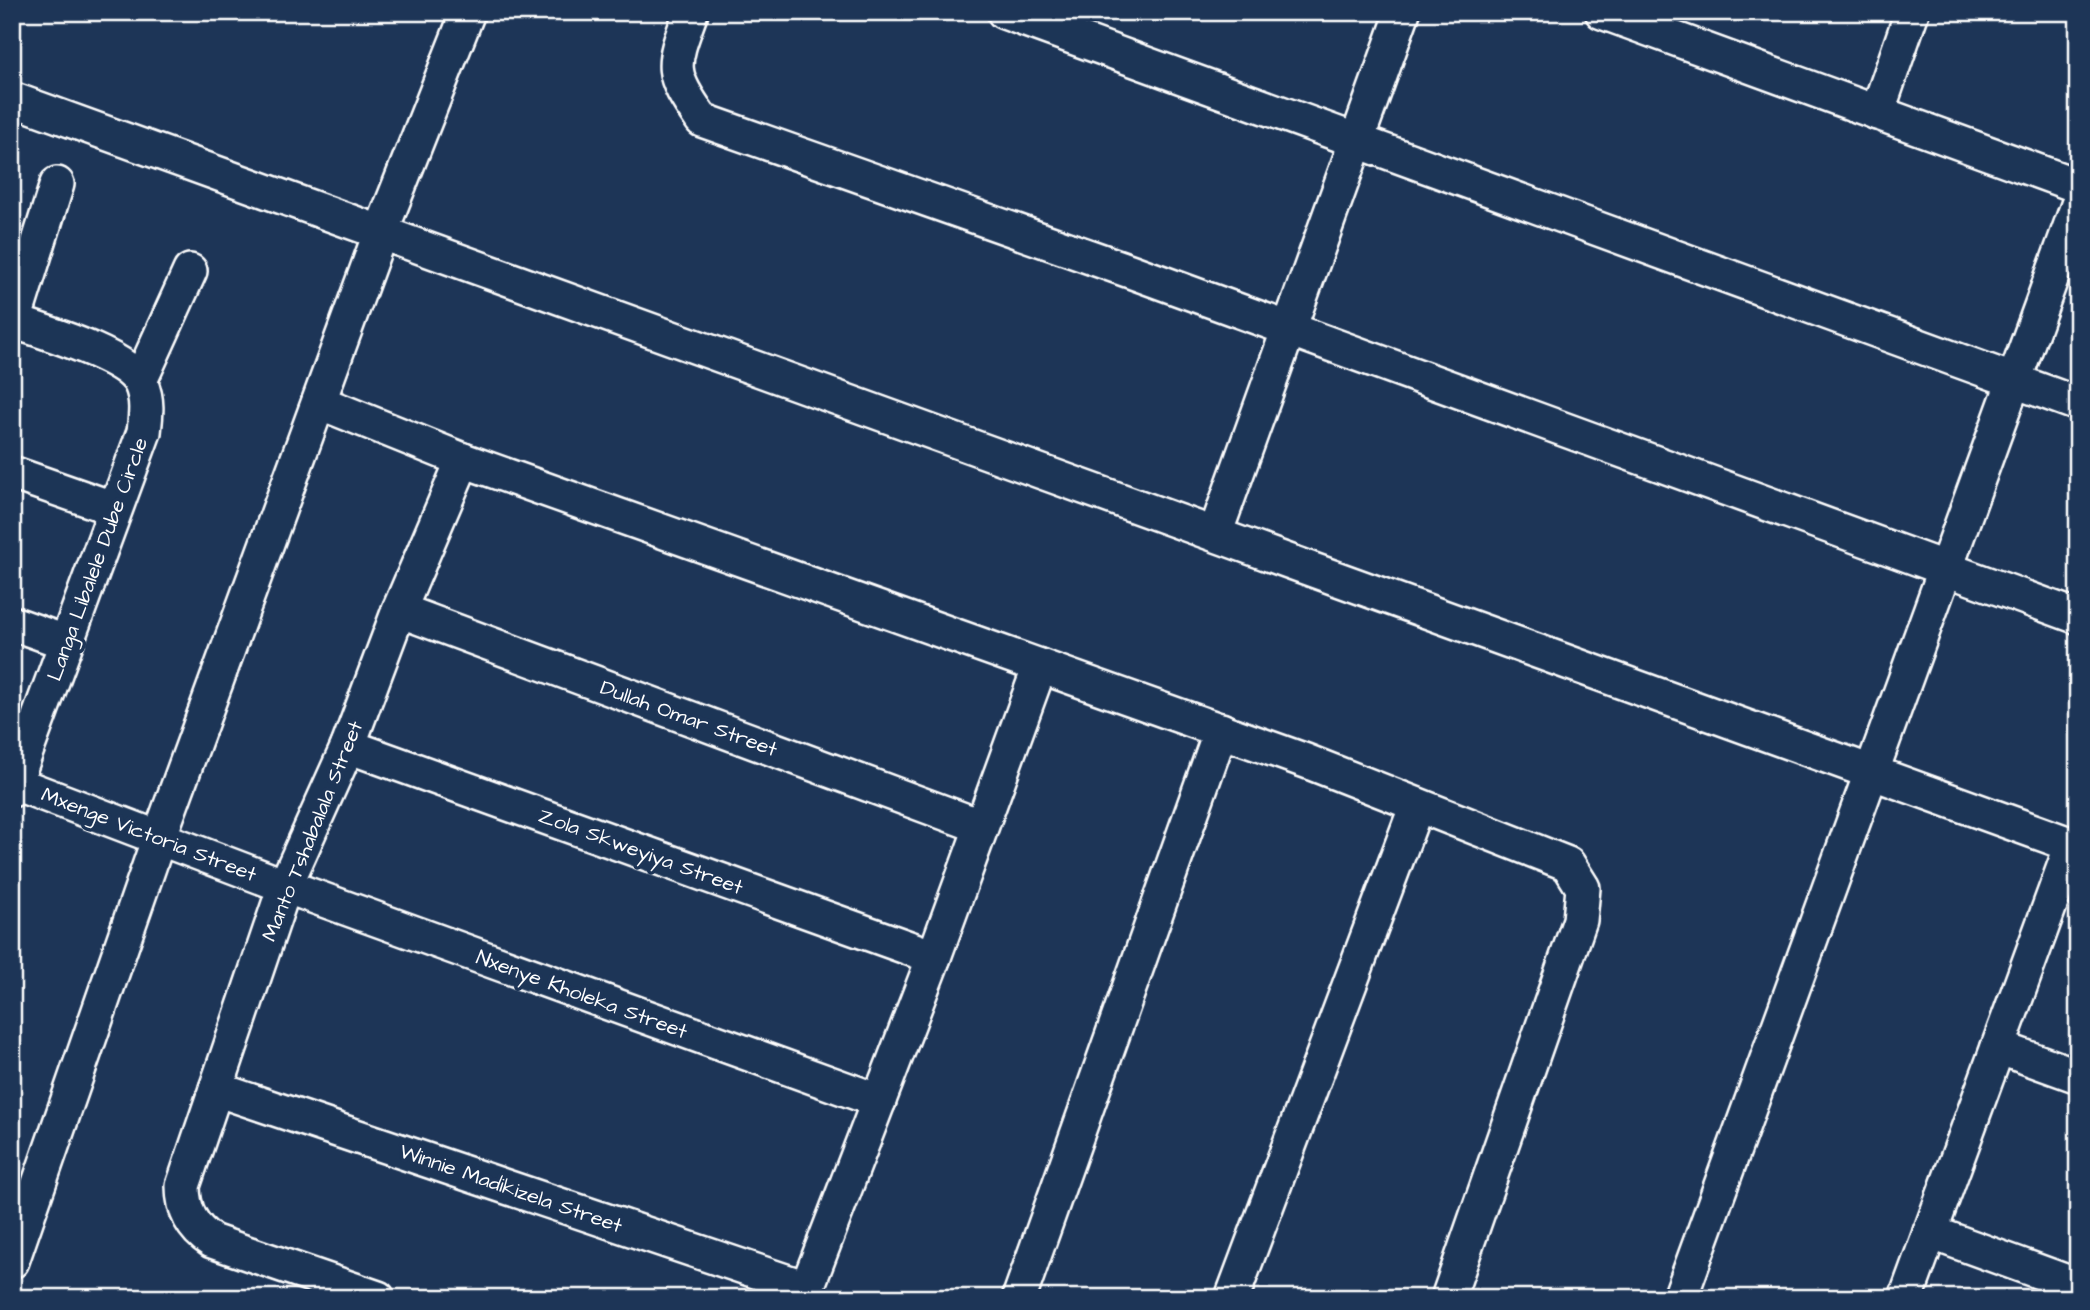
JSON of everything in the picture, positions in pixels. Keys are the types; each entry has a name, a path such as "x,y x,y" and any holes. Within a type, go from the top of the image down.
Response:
{"street":[{"path":"691,12 676,54 678,85 702,120 2078,617"},
{"path":"1004,12 2078,404"},
{"path":"1215,534 1403,12"},
{"path":"1602,12 2078,186"},
{"path":"1877,113 1912,12"},
{"path":"12,1261 159,838 459,15"},
{"path":"12,99 2075,846 1906,1298"},
{"path":"57,184 13,321 113,359 140,381 190,271"},
{"path":"1680,1298 2078,205"},
{"name":"Langa Libalele Dube Circle","path":"13,785 144,432 147,409 140,381"},
{"path":"319,402 463,460 1221,730 1569,864 1583,888 1580,920 1448,1298"},
{"name":"Manto Tshabalala Street","path":"378,1298 212,1241 194,1226 186,1208 183,1186 285,886 348,746 399,610 463,460"},
{"path":"12,473 115,509"},
{"name":"Dullah Omar Street","path":"399,610 979,826"},
{"path":"12,624 65,642"},
{"path":"804,1293 934,957 979,826 1040,666"},
{"path":"1019,1298 1221,730"},
{"name":"Zola Skweyiya Street","path":"348,746 934,957"},
{"name":"Mxenge Victoria Street","path":"13,785 285,886"},
{"path":"1232,1298 1417,804"},
{"name":"Nxenye Kholeka Street","path":"285,886 879,1101"},
{"path":"1998,1046 2078,1076"},
{"name":"Winnie Madikizela Street","path":"216,1089 804,1293"},
{"path":"1930,1232 2078,1286"}]}
